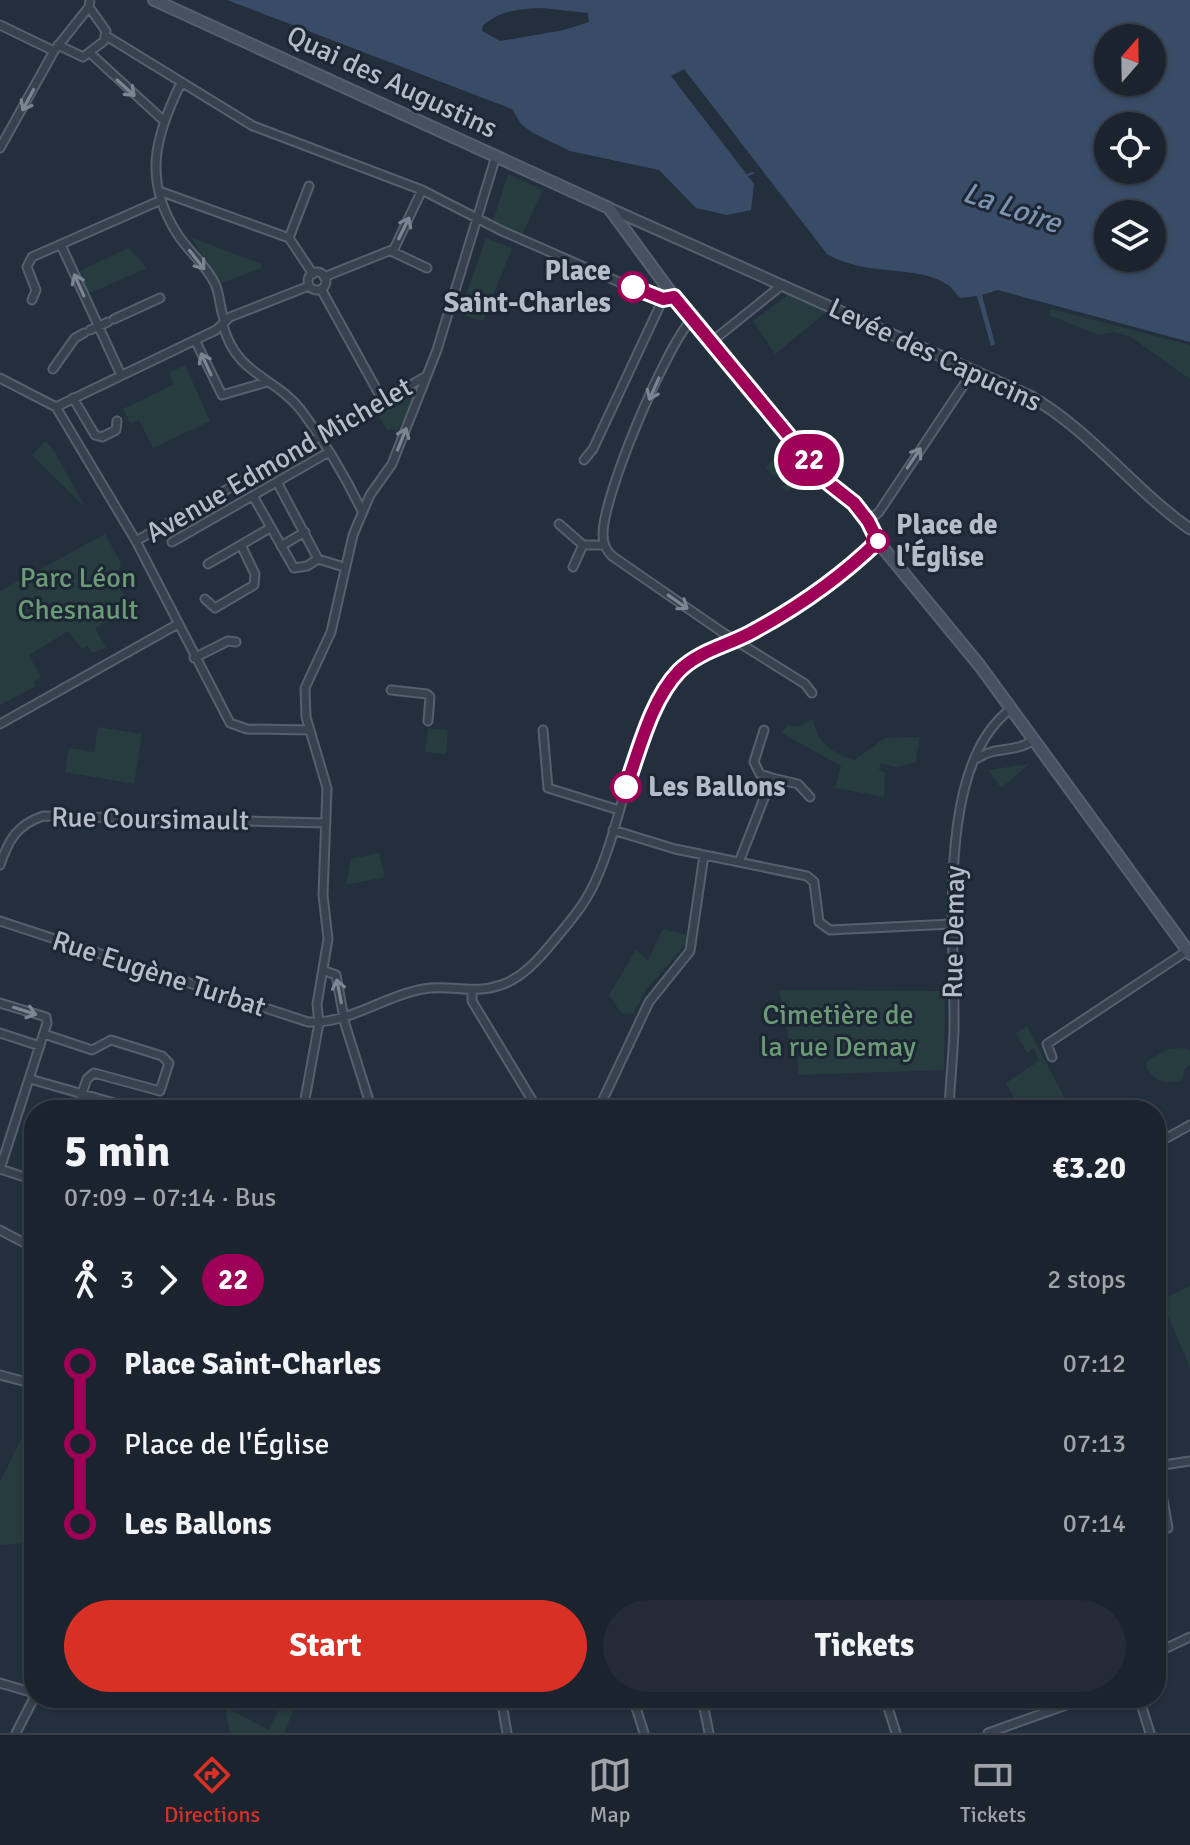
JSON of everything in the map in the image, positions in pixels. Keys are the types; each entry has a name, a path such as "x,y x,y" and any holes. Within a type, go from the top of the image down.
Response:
{"main road":[{"name":"Quai des Augustins","path":"154,0 609,208"},
{"path":"609,208 668,298 691,320 826,481 854,503 878,541 1011,709 1189,951"}],"street":[{"path":"0,148 56,48 90,3 108,37 253,126 422,190 585,268 668,298 593,449 584,460"},
{"path":"0,25 77,56 91,54 108,37"},
{"path":"91,54 163,120"},
{"path":"181,83 163,120 156,158 159,201 179,236 215,283 224,323 247,367 288,396 350,482 362,511"},
{"path":"305,1100 319,1023 317,1004 328,948 323,895 327,788 309,730 305,688 331,632 344,567 362,511 392,464 424,384 423,378 437,350 496,156"},
{"path":"289,238 309,186"},
{"path":"159,191 289,238 313,274 324,277 391,251 422,190"},
{"path":"32,300 36,290 27,263 32,257 159,201"},
{"name":"Levée des Capucins","path":"609,208 1054,410 1144,495 1190,529"},
{"path":"61,245 90,330 121,375"},
{"path":"391,251 427,268"},
{"path":"309,286 313,274"},
{"path":"324,277 321,289 383,401"},
{"path":"710,343 782,285"},
{"path":"56,407 224,323 309,286 321,289"},
{"path":"53,369 75,338 160,298"},
{"path":"691,320 666,364 624,456 604,522 604,545 612,556 734,640 805,684 812,693"},
{"path":"195,340 222,395 267,382"},
{"path":"868,521 879,512 973,371"},
{"name":"Avenue Edmond Michelet","path":"136,541 423,378"},
{"path":"1,381 56,407 136,541 224,713 237,727 309,730"},
{"path":"73,398 95,435 102,437 116,430 117,421"},
{"path":"172,542 329,452"},
{"path":"277,482 318,559"},
{"path":"350,482 370,495"},
{"path":"253,496 296,569 318,559 344,567"},
{"path":"559,524 583,545 604,545"},
{"path":"208,564 270,528"},
{"path":"281,546 305,532"},
{"path":"319,1023 344,1018 413,991 442,987 472,992 505,984 539,960 571,921 594,885 638,755 671,681 700,656 761,627 844,572 878,541"},
{"path":"205,599 215,608 254,585 255,574 241,545"},
{"path":"573,567 583,545"},
{"path":"0,724 178,624"},
{"path":"194,658 228,641 236,642"},
{"path":"391,690 427,694 430,697 428,721"},
{"name":"Rue Demay","path":"949,1100 954,1030 951,924 958,808 988,735 998,719 1011,709"},
{"path":"543,730 548,788 619,810"},
{"path":"764,730 754,762 760,774 798,784 810,797"},
{"path":"988,735 991,749"},
{"path":"978,758 991,749 1023,747 1033,740"},
{"path":"739,862 772,778"},
{"name":"Rue Coursimault","path":"0,865 5,850 24,822 43,816 326,823"},
{"path":"613,830 704,855 811,878 819,922 830,930 951,924"},
{"path":"0,841 5,850"},
{"path":"603,1100 649,1002 690,951 704,855"},
{"name":"Rue Eugène Turbat","path":"0,921 301,1021 319,1023"},
{"path":"1052,1057 1047,1044 1189,951"},
{"path":"325,971 336,975 344,1018 369,1100"},
{"path":"472,992 472,1001 532,1100"},
{"path":"0,1003 46,1017 47,1023 0,1169 24,1177"},
{"path":"0,1033 40,1046"},
{"path":"44,1034 97,1051 111,1040 162,1056 169,1063 160,1091 94,1073 87,1079 81,1096"},
{"path":"30,1079 87,1100"},
{"path":"1166,1138 1190,1125"},
{"path":"0,1230 24,1243"},
{"path":"0,1375 24,1381"},
{"path":"1166,1465 1190,1461"},
{"path":"1166,1648 1190,1637"},
{"path":"0,1683 24,1691"},
{"path":"16,1733 28,1708"},
{"path":"503,1708 507,1733"},
{"path":"636,1708 644,1733"},
{"path":"704,1708 709,1733"},
{"path":"888,1708 896,1733"},
{"path":"988,1733 1058,1708"},
{"path":"1142,1708 1150,1733"}],"green space":[{"path":"508,174 543,190 522,235 493,221"},
{"path":"190,237 261,264 261,268 222,283"},
{"path":"486,238 512,248 483,321 459,314"},
{"path":"129,248 147,268 88,294 79,271"},
{"path":"790,293 829,310 775,354 753,321"},
{"path":"1051,309 1190,345 1190,379 1131,337 1115,332 1099,335 1049,315"},
{"path":"185,365 210,421 153,448 139,420 130,423 123,409 174,384 169,373"},
{"path":"413,392 414,397 398,431 392,428 387,431 377,413"},
{"path":"45,441 53,449 85,507 32,455"},
{"path":"780,455 785,461 789,458 805,475 787,492 782,487 791,481 782,470 774,477 765,467"},
{"name":"Parc Léon Chesnault","path":"105,534 121,563 115,581 132,608 95,628 106,648 92,653 87,646 82,649 68,631 29,655 41,678 34,681 36,686 0,705 0,591"},
{"path":"813,719 818,735 827,746 854,760 885,738 920,737 916,762 896,767 881,763 879,770 885,773 884,797 835,788 841,766 782,733 787,725 797,727"},
{"path":"98,727 142,734 134,784 65,772 69,748 94,752"},
{"path":"428,728 448,730 446,754 425,752"},
{"path":"1034,760 1001,788 988,770 1029,764"},
{"path":"379,853 385,877 346,885 351,859"},
{"path":"663,929 687,935 685,945 646,990 633,1014 621,1013 609,995 636,950 648,960"},
{"name":"Cimetière de la rue Demay","path":"779,990 945,991 944,1070 798,1075 797,1040 789,1040"},
{"path":"1027,1026 1066,1100 1015,1100 1006,1083 1039,1061 1034,1048 1027,1053 1016,1033"},
{"path":"1168,1049 1190,1050 1190,1065 1184,1070 1182,1080 1161,1081 1146,1067 1147,1061"},
{"path":"1190,1286 1190,1367 1166,1312 1166,1298"},
{"path":"24,1433 24,1543 0,1545 0,1482"},
{"path":"225,1708 227,1708 269,1730 280,1708 295,1708 284,1733 230,1733"}],"water":[{"path":"227,0 1190,0 1190,342 998,290 982,295 995,344 991,346 977,296 961,298 950,286 936,279 857,266 827,254 684,69 671,76 754,184 751,210 727,215 696,208 659,170 570,151 521,124 512,109","holes":["542,8 588,13 589,22 564,30 500,41 482,31 483,25 497,16 511,11"]}],"waterway":[{"name":"La Loire","path":"745,176 753,173"}],"bus line":[{"name":"22","path":"626,787 661,699 679,672 700,656 752,633 844,572 878,541 854,503 826,481 674,297 663,299 633,287"}],"place":[{"name":"Place Saint-Charles","path":"633,287"},
{"name":"Place de l'Église","path":"878,541"},
{"name":"Les Ballons","path":"626,787"}]}
